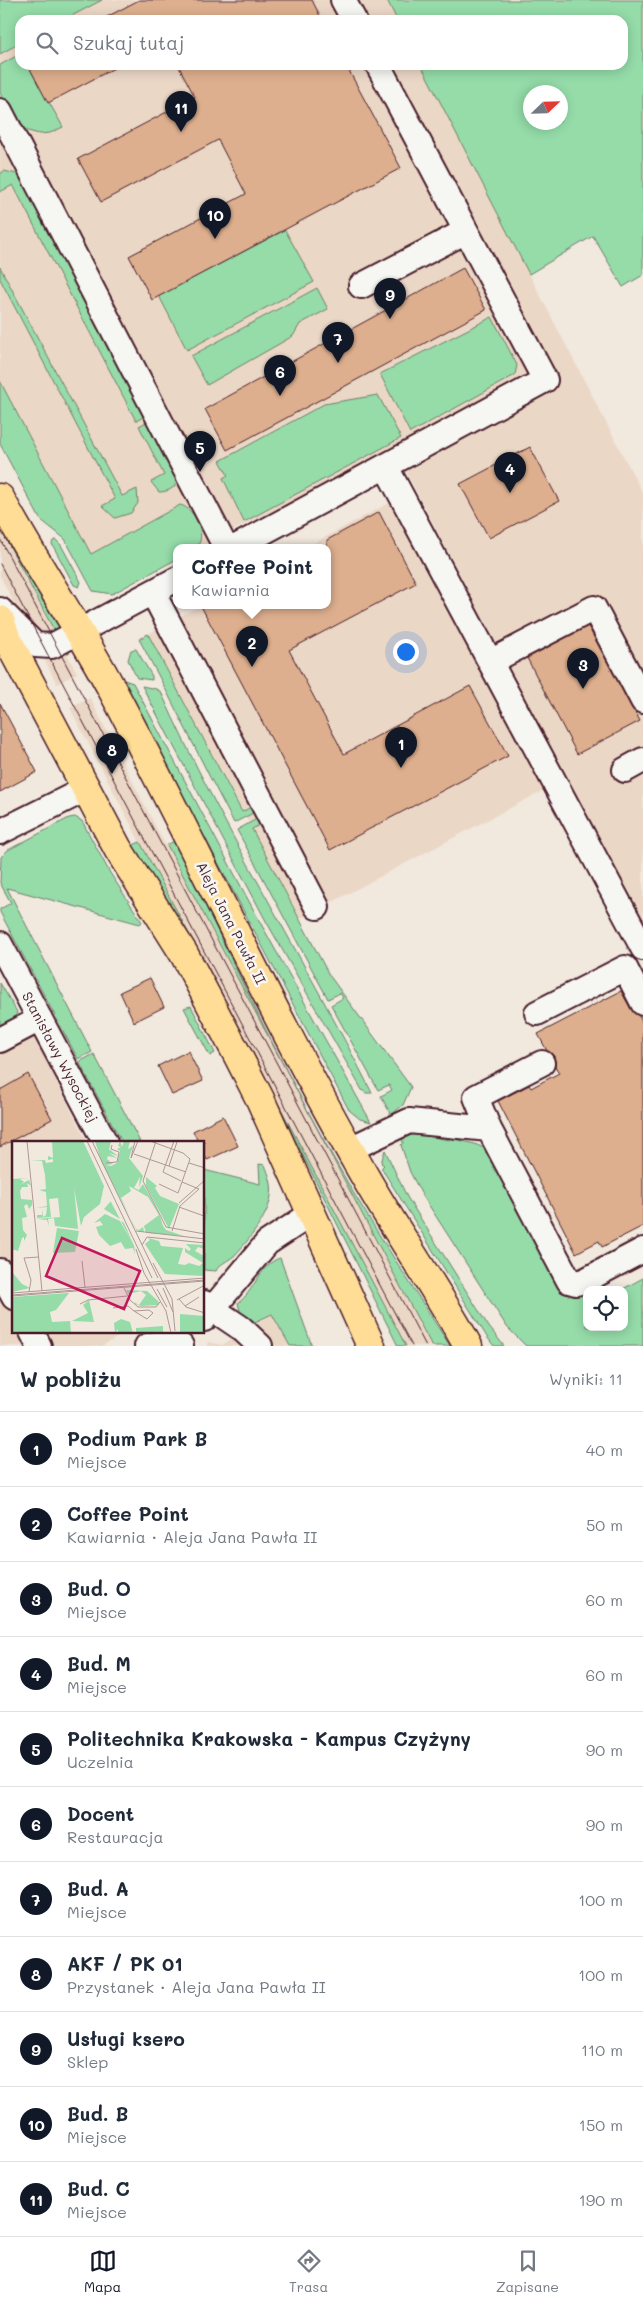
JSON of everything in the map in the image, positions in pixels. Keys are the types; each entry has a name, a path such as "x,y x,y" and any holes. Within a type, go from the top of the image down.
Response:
{"main road":[{"name":"Aleja Jana Pawła II","path":"0,498 36,564 104,675 170,800 250,961 350,1149 468,1346"},
{"path":"0,620 6,637 118,849 184,954 260,1099 371,1346"},
{"path":"453,1319 478,1346"}],"street":[{"path":"343,0 351,15"},
{"path":"242,544 545,380 381,70"},
{"path":"0,111 224,544"},
{"path":"361,286 466,231"},
{"path":"386,467 643,948"},
{"path":"0,610 31,642 39,646 52,646 80,633 173,582"},
{"path":"153,592 317,907"},
{"path":"490,662 594,608 643,702"},
{"path":"0,832 86,789"},
{"name":"Stanisławy Wysockiej","path":"0,944 104,1141"},
{"path":"537,1012 634,964 643,1003"},
{"path":"0,1040 40,1020"},
{"path":"542,1064 476,1096 489,1129 569,1280 576,1283 584,1281 643,1250"},
{"path":"350,1149 409,1121 489,1129"},
{"path":"260,1346 241,1328 207,1310 267,1243 311,1214"},
{"path":"0,1271 12,1293"},
{"path":"33,1334 40,1346"},
{"path":"147,1346 168,1341 181,1346 191,1334"}],"shaded area":[{"path":"0,0 387,0 394,15 15,15 15,70 424,70 643,494 643,924 395,451 205,544 173,544 173,559 91,554 0,381"},
{"path":"389,503 544,790 300,919 148,634 194,609 331,609 331,544 312,544"},
{"path":"0,528 56,634 48,635 29,632 0,576"},
{"path":"67,654 77,673 57,684 44,659"},
{"path":"90,698 165,845 167,845 432,1346 406,1346 140,842 70,708"},
{"path":"0,986 21,1024 32,1032 86,1141 12,1141 12,1334 123,1334 102,1346 0,1346"},
{"path":"272,1314 290,1346 207,1346 208,1342 222,1345"}],"green space":[{"path":"0,0 102,0 74,15 15,15 15,46 0,54"},
{"path":"387,0 643,0 643,275 623,287 593,236 529,274 424,70 628,70 628,15 394,15"},
{"path":"15,57 15,70 31,70 63,127 50,133 39,134 28,131 15,123 0,93 0,65"},
{"path":"4,171 17,174 22,179 147,415 136,421 13,185 0,192 0,174"},
{"path":"285,230 314,282 187,350 159,296"},
{"path":"0,267 122,496 137,489 138,503 131,513 115,518 102,506 115,499 0,279"},
{"path":"317,288 328,309 300,324 293,336 207,385 191,356"},
{"path":"492,317 517,365 515,375 410,433 380,374"},
{"path":"0,381 91,554 180,505 191,511 198,523 201,537 199,543 173,544 173,561 112,594 93,591 65,539 40,519 0,444"},
{"path":"378,395 401,438 244,522 223,478 228,475 220,461 324,404"},
{"path":"150,420 179,480 171,489 165,491 159,492 151,482 164,475 139,426"},
{"path":"0,522 16,553 63,630 56,634 0,528"},
{"path":"56,540 61,545 81,582 79,587 74,585 52,544"},
{"path":"148,634 242,812 256,804 259,810 234,823 139,639"},
{"path":"136,649 152,676 152,680 137,678 128,660 131,650"},
{"path":"122,681 133,683 261,924 371,1122 360,1119 349,1110"},
{"path":"142,686 161,692 237,844 372,1093 366,1093 362,1090 266,921"},
{"path":"262,816 265,822 252,829 329,975 411,1087 403,1105 391,1115 381,1096 392,1090 389,1085 378,1090 331,1005 343,998 340,993 328,999 237,830"},
{"path":"75,817 82,821 110,873 142,922 140,924 7,888 92,1052 78,1059 0,912 0,909 11,903 0,883 1,857 8,850 69,818"},
{"path":"176,840 238,974 300,1097 167,845"},
{"path":"140,842 228,1007 131,846"},
{"path":"0,983 17,1012 14,1019 0,1026"},
{"path":"191,1006 215,1053 210,1056 184,1008"},
{"path":"94,1054 139,1141 121,1141 79,1062"},
{"path":"261,1071 406,1346 398,1346"},
{"path":"306,1108 353,1192 450,1346 432,1346"},
{"path":"417,1134 449,1140 450,1138 475,1144 486,1149 583,1286 583,1331 628,1331 628,1286 643,1278 643,1346 526,1346 507,1327 421,1193 410,1172 401,1145 403,1143 402,1137"},
{"path":"385,1150 407,1197 489,1327 504,1346 494,1346 487,1337 382,1169 384,1165 381,1163"},
{"path":"259,1164 265,1165 271,1184 269,1204 262,1220 234,1256 221,1264 216,1271 205,1270 205,1170 260,1184"},
{"path":"280,1258 312,1346 290,1346 272,1314 253,1323 241,1315 238,1303 244,1298 267,1266"}],"building":[{"path":"139,0 312,0 320,15 110,15"},
{"path":"31,70 111,70 48,103"},
{"path":"181,70 349,70 401,168 152,300 129,256 246,194 218,140 101,202 78,159 195,97"},
{"path":"463,268 486,310 227,450 205,409"},
{"path":"530,447 559,501 489,538 460,484"},
{"path":"379,512 416,583 289,650 344,754 470,686 508,756 330,850 203,609 331,609 331,544 327,544 327,540"},
{"path":"588,626 640,721 577,754 527,658"},
{"path":"0,703 37,772 0,792"},
{"path":"150,978 164,1007 134,1022 120,992"},
{"path":"621,991 631,1009 639,1016 643,1024 643,1226 602,1247 599,1241 576,1253 498,1101 529,1085 531,1088 559,1073 555,1066 554,1056 547,1051 538,1034"},
{"path":"188,1051 203,1081 172,1095 158,1066"},
{"path":"28,1074 52,1119 0,1147 0,1090"},
{"path":"223,1116 238,1146 207,1160 205,1155 205,1141 198,1141 193,1131"}],"tram line":[{"path":"0,539 426,1346"},
{"path":"0,564 412,1346"}],"place":[{"name":"Bud. C","path":"181,132"},
{"name":"Bud. B","path":"215,239"},
{"name":"Usługi ksero","path":"390,319"},
{"name":"Bud. A","path":"338,363"},
{"name":"Docent","path":"280,396"},
{"name":"Politechnika Krakowska - Kampus Czyżyny","path":"200,472"},
{"name":"Bud. M","path":"510,493"},
{"name":"Coffee Point","path":"252,667"},
{"name":"Bud. O","path":"583,689"},
{"name":"Podium Park B","path":"401,768"},
{"name":"AKF / PK 01","path":"112,774"}]}
